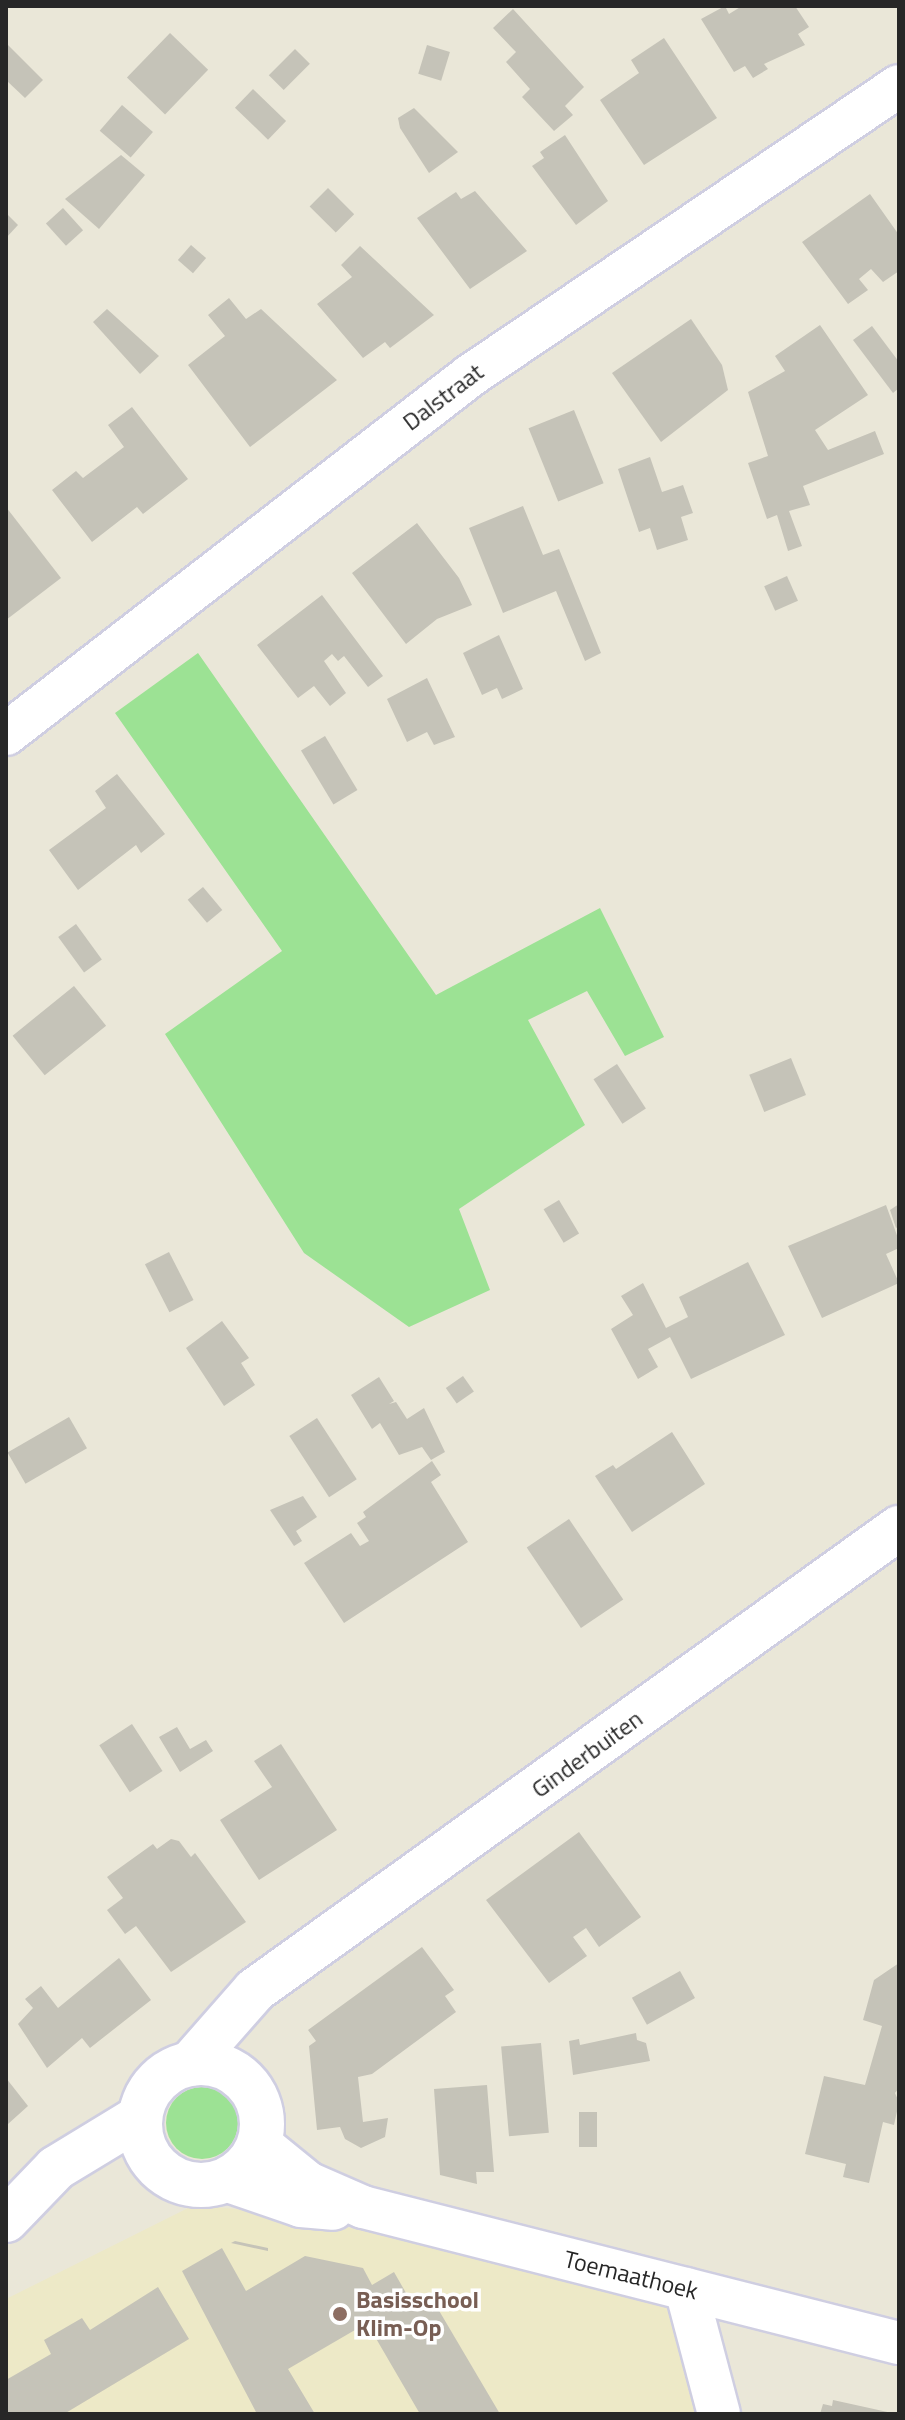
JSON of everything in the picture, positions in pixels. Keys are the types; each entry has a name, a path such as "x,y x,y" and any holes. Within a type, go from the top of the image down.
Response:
{"main road":[{"name":"Ginderbuiten","path":"140,2117 156,2082 190,2064 255,1990 276,1980 899,1528"},
{"path":"240,2077 276,1980"},
{"path":"6,2220 56,2168 140,2117 144,2148 152,2161 185,2183 225,2180 251,2158 259,2143 260,2106 240,2077 208,2063 190,2064"},
{"path":"41,2187 75,2175 152,2161"}],"street":[{"name":"Dalstraat","path":"6,734 471,375 899,86"},
{"name":"Toemaathoek","path":"259,2143 308,2183 363,2207 899,2343"},
{"name":"Toemaathoek","path":"225,2180 301,2206 363,2207"},
{"path":"686,2289 719,2414"}],"shaded area":[{"name":"Basisschool Klim-Op","path":"194,2205 298,2215 670,2306 699,2414 6,2414 6,2299"}],"green space":[{"path":"198,653 436,995 600,908 664,1037 625,1056 587,991 528,1020 585,1125 459,1209 490,1290 409,1327 304,1253 165,1034 282,951 115,713"},
{"path":"202,2087 222,2093 232,2103 238,2123 232,2143 222,2153 202,2159 182,2153 172,2143 166,2123 172,2103 182,2093"}],"building":[{"path":"725,6 729,14 742,6 795,6 809,27 798,34 805,45 764,64 768,69 753,78 745,66 734,72 701,19"},
{"path":"513,9 584,87 565,106 573,115 554,131 522,97 530,89 506,62 516,52 493,28"},
{"path":"170,33 208,70 165,114 127,78"},
{"path":"664,38 717,118 644,165 600,100 639,73 631,60"},
{"path":"6,43 43,80 25,98 6,80"},
{"path":"427,45 450,52 441,81 418,74"},
{"path":"295,49 310,64 284,90 269,75"},
{"path":"253,89 286,121 268,140 235,108"},
{"path":"122,105 153,132 131,158 100,131"},
{"path":"414,108 458,152 429,173 400,128 398,118"},
{"path":"565,135 608,201 576,225 532,166 544,158 540,152"},
{"path":"121,155 145,175 99,229 65,199"},
{"path":"328,188 354,214 336,233 310,206"},
{"path":"475,191 527,251 470,289 417,218 456,192 461,199"},
{"path":"870,194 899,235 899,271 883,282 871,269 859,279 868,290 848,304 802,242"},
{"path":"63,208 83,230 66,246 46,223"},
{"path":"6,213 18,225 6,238"},
{"path":"191,245 206,258 193,273 178,260"},
{"path":"360,246 434,315 390,348 385,342 363,358 317,304 352,277 341,265"},
{"path":"229,298 246,319 261,309 337,380 250,447 188,365 225,336 208,315"},
{"path":"107,309 159,356 140,374 93,322"},
{"path":"691,319 722,365 728,390 661,442 612,373"},
{"path":"820,325 868,395 815,430 828,450 875,431 884,454 803,486 810,505 789,511 802,546 788,551 777,515 767,519 748,463 768,456 748,392 785,371 775,356"},
{"path":"872,326 899,362 899,388 893,393 853,340"},
{"path":"132,407 188,479 143,514 137,507 92,542 52,490 76,471 83,478 124,447 108,425"},
{"path":"574,410 604,483 558,502 529,428"},
{"path":"650,457 662,492 683,485 693,513 681,517 688,540 657,550 650,528 639,532 618,469"},
{"path":"523,506 543,555 559,549 601,653 585,661 556,591 503,613 469,528"},
{"path":"6,507 61,578 6,620"},
{"path":"417,523 459,578 472,605 437,619 406,644 352,573"},
{"path":"787,576 798,601 775,611 764,586"},
{"path":"322,595 383,676 368,687 344,656 338,661 332,654 324,661 346,693 330,706 314,686 298,698 257,645"},
{"path":"499,635 523,689 502,699 497,688 482,695 463,653"},
{"path":"427,678 455,737 434,745 427,732 407,742 387,699"},
{"path":"325,736 357,790 333,804 301,750"},
{"path":"117,774 165,834 141,853 136,845 78,890 49,850 106,808 95,791"},
{"path":"203,887 222,910 207,923 188,900"},
{"path":"76,924 102,960 84,973 58,937"},
{"path":"74,986 106,1026 45,1075 13,1036"},
{"path":"791,1058 806,1095 764,1112 749,1075"},
{"path":"617,1064 646,1108 622,1124 594,1079"},
{"path":"559,1200 579,1233 564,1243 544,1209"},
{"path":"899,1204 899,1226 896,1228 890,1210"},
{"path":"886,1205 899,1248 886,1254 899,1283 822,1318 788,1246"},
{"path":"169,1252 194,1300 169,1312 145,1264"},
{"path":"748,1262 785,1335 691,1379 670,1337 648,1349 658,1367 638,1379 611,1329 633,1315 621,1296 643,1283 666,1328 688,1317 679,1297"},
{"path":"222,1321 249,1358 241,1363 255,1385 224,1406 186,1348"},
{"path":"463,1376 474,1392 457,1404 446,1388"},
{"path":"379,1377 394,1401 389,1404 396,1402 407,1419 424,1408 445,1452 431,1460 422,1447 399,1455 380,1423 372,1429 351,1395"},
{"path":"69,1417 87,1448 26,1484 8,1452"},
{"path":"317,1418 357,1479 329,1497 289,1436"},
{"path":"672,1432 705,1484 632,1532 595,1476 613,1465 616,1469"},
{"path":"432,1461 441,1475 431,1482 468,1542 344,1623 304,1563 351,1533 360,1546 369,1541 357,1523 366,1517 363,1512"},
{"path":"303,1496 317,1517 296,1531 302,1541 294,1546 270,1510"},
{"path":"569,1519 623,1599 581,1628 527,1548"},
{"path":"132,1724 162,1771 130,1792 99,1745"},
{"path":"177,1727 190,1749 206,1740 213,1751 180,1772 159,1737"},
{"path":"281,1744 337,1830 259,1880 220,1820 272,1787 254,1761"},
{"path":"579,1832 641,1917 599,1947 586,1928 573,1937 587,1956 549,1983 486,1900"},
{"path":"171,1839 179,1841 191,1857 195,1853 246,1922 171,1972 136,1926 125,1934 107,1910 123,1898 107,1877 153,1844 157,1849"},
{"path":"422,1947 454,1990 445,1996 456,2012 372,2074 358,2077 363,2122 388,2118 385,2137 361,2148 345,2139 340,2127 317,2130 309,2046 316,2041 308,2030"},
{"path":"119,1958 151,2000 90,2048 82,2038 47,2068 18,2024 33,2008 25,1999 41,1986 58,2008"},
{"path":"899,1963 899,2088 895,2093 899,2102 894,2125 883,2122 869,2183 843,2177 846,2164 805,2154 824,2076 865,2085 882,2026 863,2020 874,1980"},
{"path":"680,1971 695,1998 647,2025 632,1998"},
{"path":"636,2033 637,2040 646,2043 650,2061 573,2075 569,2041 579,2039 580,2045"},
{"path":"541,2043 549,2133 509,2136 501,2046"},
{"path":"6,2078 28,2106 8,2124 6,2122"},
{"path":"487,2085 494,2172 476,2172 477,2184 440,2175 434,2089"},
{"path":"579,2112 597,2112 597,2147 579,2147"},
{"path":"235,2241 268,2248 268,2251 231,2243"},
{"path":"222,2248 246,2291 305,2256 363,2268 372,2285 394,2272 414,2307 431,2297 500,2414 420,2414 367,2323 288,2369 315,2414 257,2414 182,2271"},
{"path":"158,2287 189,2339 64,2414 6,2414 6,2380 51,2354 44,2340 82,2318 90,2330"},
{"path":"833,2400 892,2414 820,2414 823,2404 832,2406"}],"place":[{"name":"Basisschool Klim-Op","path":"340,2314"}]}
